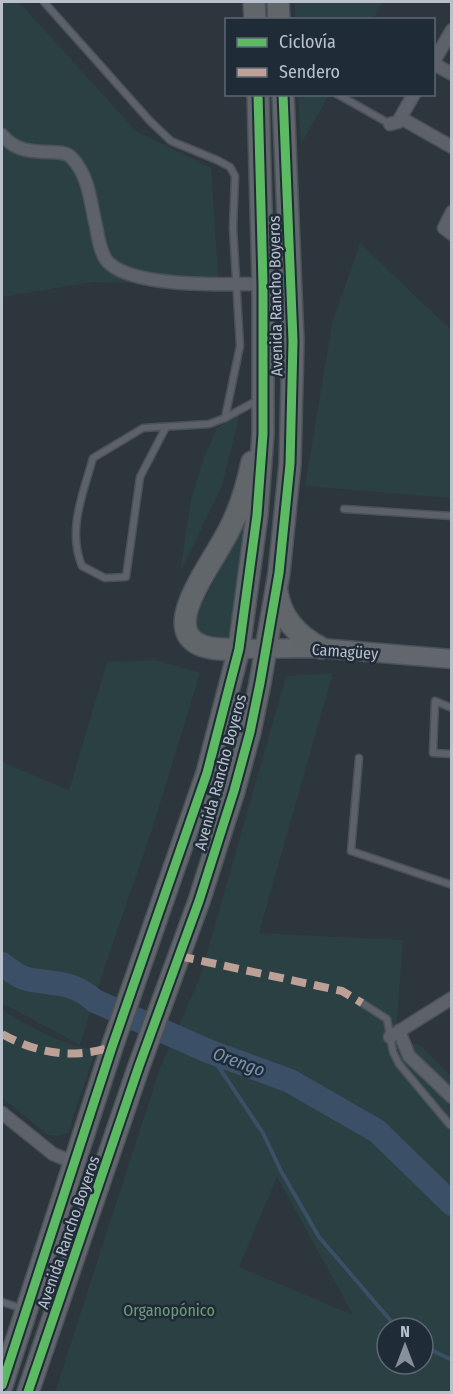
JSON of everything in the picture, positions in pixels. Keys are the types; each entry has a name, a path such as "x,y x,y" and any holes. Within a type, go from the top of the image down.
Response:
{"highway":[{"path":"254,2 255,18"},
{"path":"278,2 279,18"},
{"name":"Avenida Rancho Boyeros","path":"2,1385 112,1047 207,773 239,650 257,515 264,397 258,96"},
{"name":"Avenida Rancho Boyeros","path":"28,1392 139,1066 199,901 250,732 279,573 290,464 293,341 283,96"},
{"path":"239,650 214,650 198,645 187,634 185,620 189,602 228,532 238,509 251,467 264,397"},
{"path":"279,573 277,590 283,613 297,632 321,648"}],"main road":[{"name":"Camagüey","path":"239,650 321,648 452,659"}],"street":[{"path":"435,60 452,30"},
{"path":"435,63 452,74"},
{"path":"413,96 395,121 452,147"},
{"path":"2,135 9,145 24,150 64,153 71,156 91,191 100,243 108,263 127,275 154,280 263,284"},
{"path":"448,231 452,212"},
{"path":"452,998 394,1034 409,1056 452,1097"},
{"path":"2,1113 53,1154 75,1163"}],"lane":[{"path":"44,2 150,121 171,141 230,167 235,176 233,228 240,345 225,418"},
{"path":"341,96 395,121"},
{"path":"166,427 140,477 126,577 105,578 82,566 75,551 77,513 93,458 143,428 209,424 264,397"},
{"path":"344,508 452,516"},
{"path":"452,708 435,701 433,753 452,754"},
{"path":"359,758 351,851 452,885"},
{"path":"362,1003 387,1019 394,1034 393,1052 399,1064 450,1125"},
{"path":"2,1302 27,1310"}],"green space":[{"path":"2,2 19,2 136,131 211,168 219,286 93,282 2,297"},
{"path":"295,2 383,2 374,18 295,18"},
{"path":"298,96 328,96 301,144"},
{"path":"360,243 451,330 451,498 305,486 332,324"},
{"path":"240,414 221,489 180,572 191,499 205,455 217,428"},
{"path":"246,520 233,635 228,640 201,636 196,622 201,606"},
{"path":"156,660 200,673 153,827 80,1045 2,1003 2,762 69,790 107,662"},
{"name":"Organopónico","path":"333,673 259,933 403,940 396,1037 421,1046 451,1076 451,1392 55,1392 160,1068 200,977 286,676","holes":["277,1177 353,1315 239,1267"]},
{"path":"2,1010 59,1040 96,1050 68,1133 57,1136 48,1135 2,1098"}],"waterway":[{"name":"Orengo","path":"2,964 24,978 70,986 95,1001 208,1051 290,1081 377,1131 452,1204"},
{"path":"208,1051 263,1133 281,1171 319,1237 387,1316"},
{"path":"435,1352 452,1360"}],"marked path":[{"path":"179,956 342,991 362,1003"},
{"path":"2,1034 29,1046 56,1052 83,1053 112,1047"}],"cycle path":[{"path":"2,1385 112,1047 207,773 239,649 257,515 263,434 263,284 258,96"},
{"path":"28,1392 139,1066 199,901 234,791 260,683 279,573 290,464 293,341 283,96"}]}
